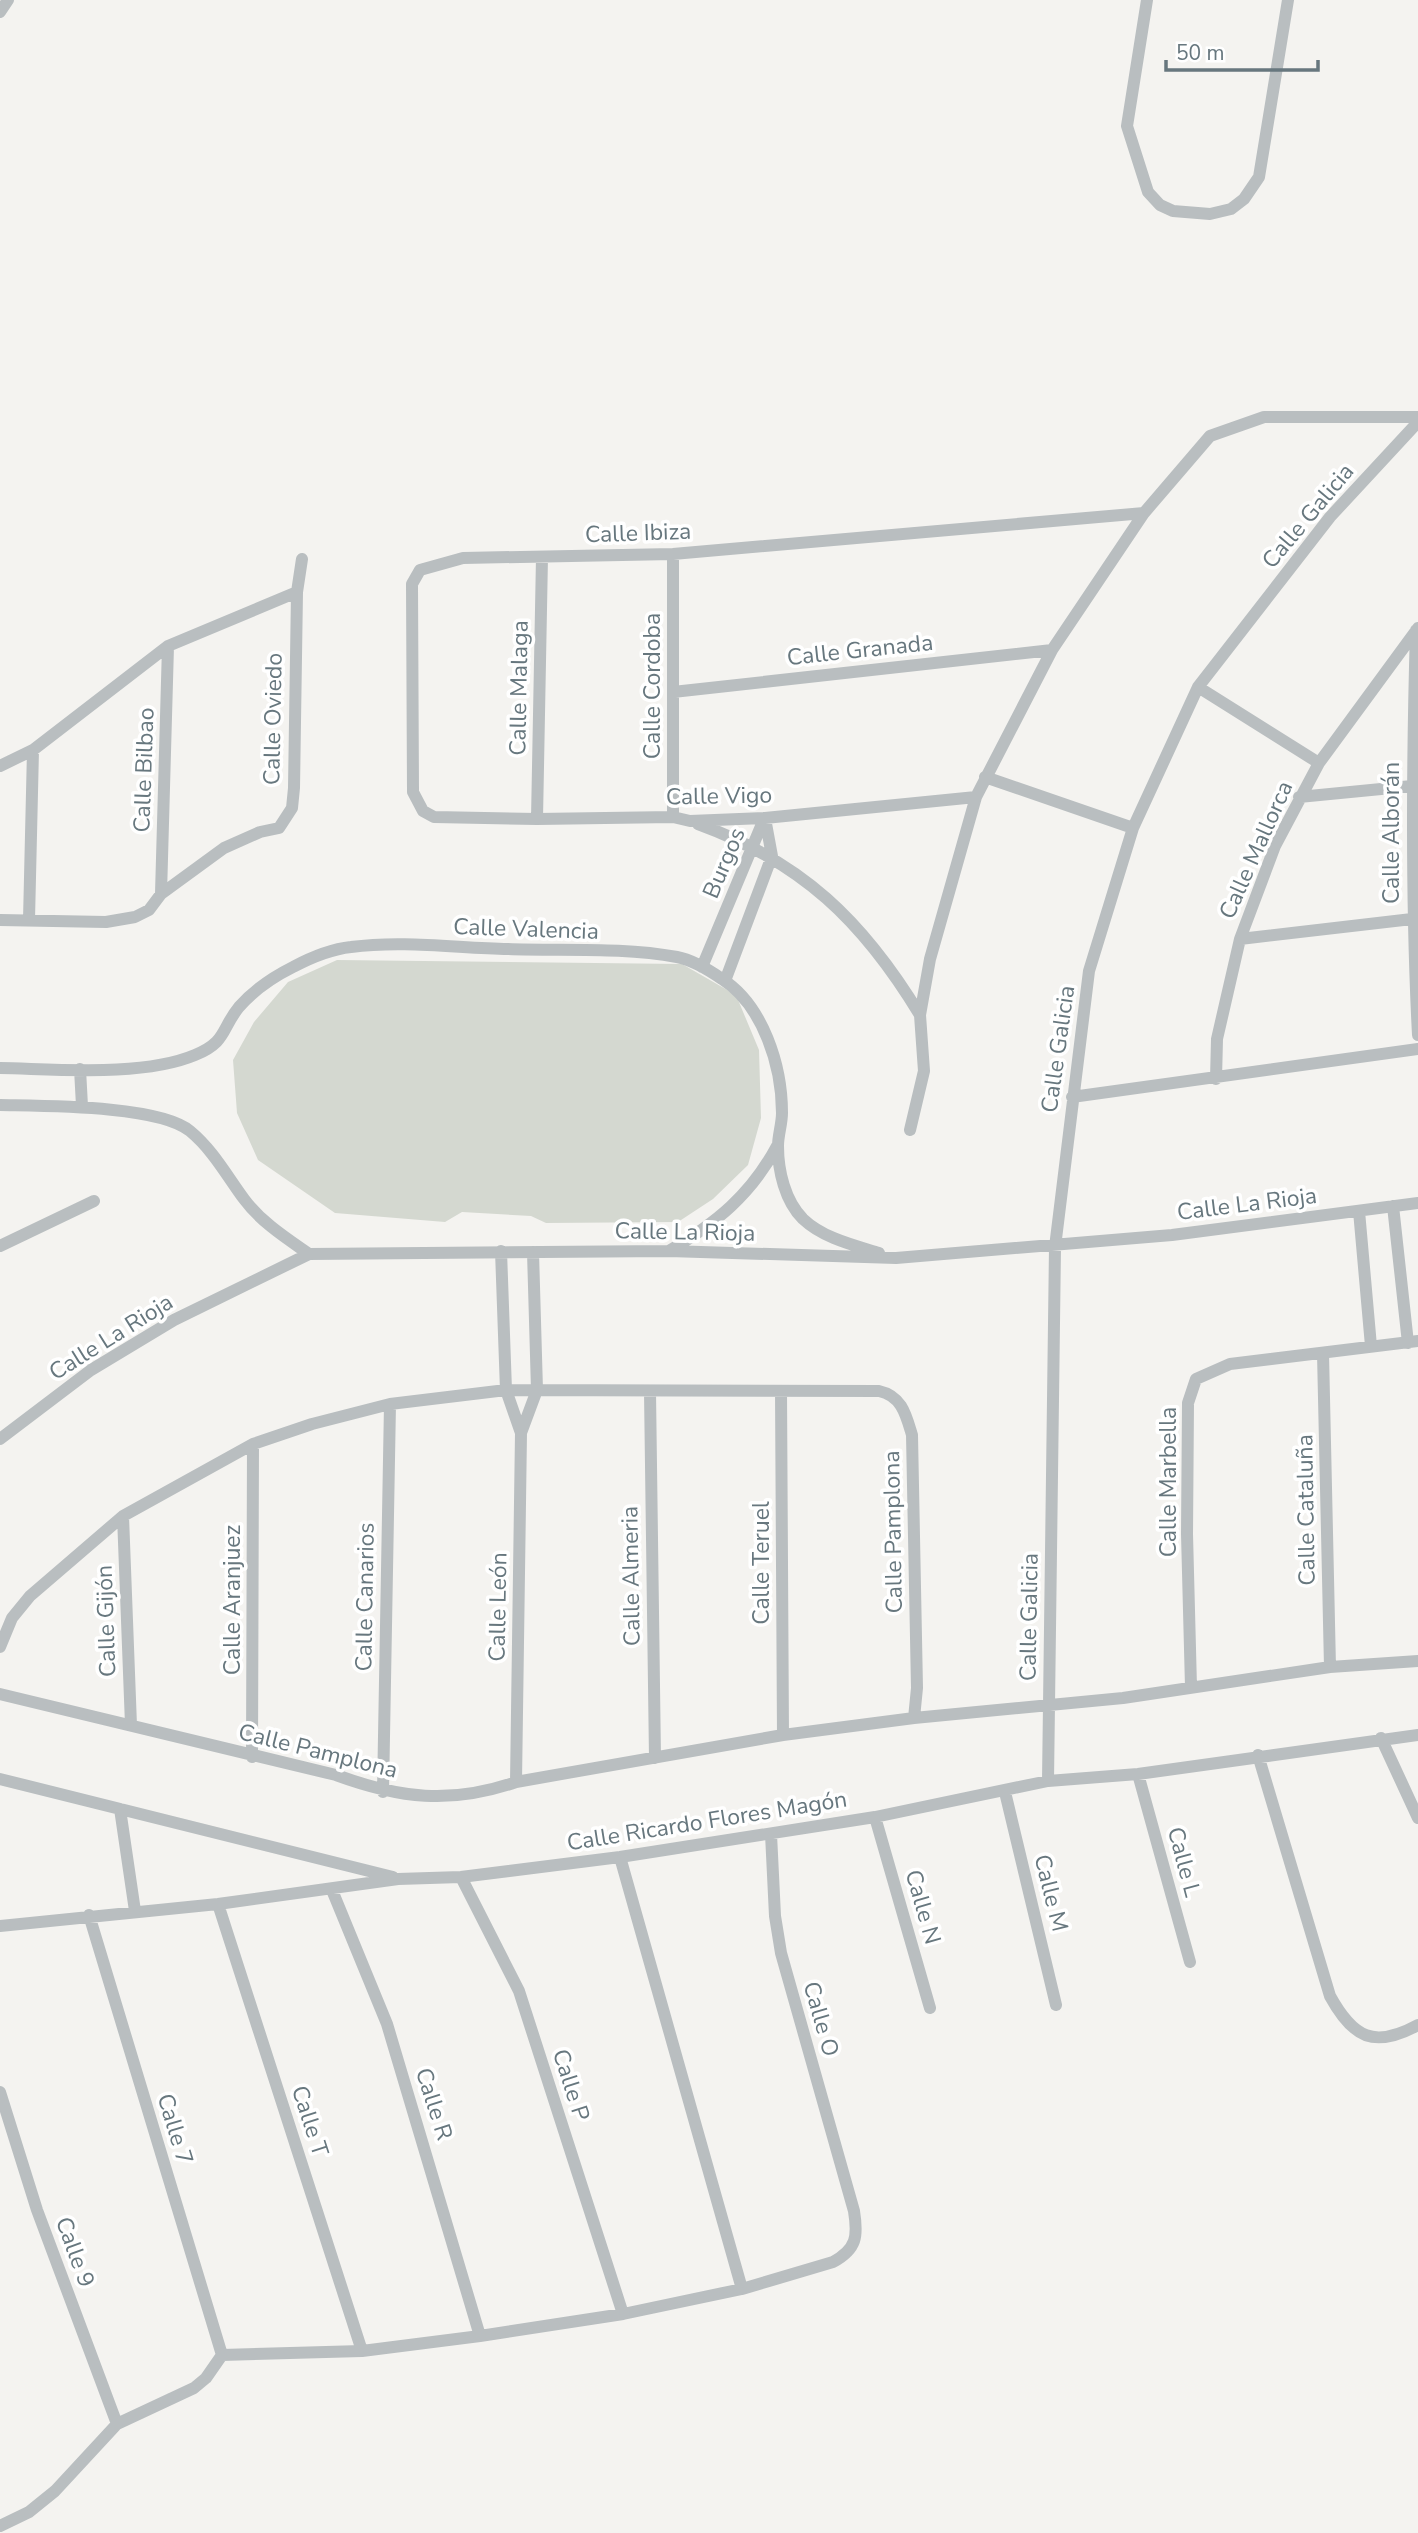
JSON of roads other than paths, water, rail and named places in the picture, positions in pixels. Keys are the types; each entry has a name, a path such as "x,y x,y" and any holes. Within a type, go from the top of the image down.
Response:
{"street":[{"path":"0,12 8,0"},
{"path":"1147,0 1127,127 1149,192 1160,205 1173,211 1210,214 1231,209 1244,199 1259,177 1288,0"},
{"path":"910,1130 924,1071 920,1015 930,959 976,797 1052,650 1144,513 1209,436 1264,417 1418,420"},
{"name":"Calle Galicia","path":"1048,1781 1055,1247 1089,971 1133,828 1198,687 1330,517 1418,420"},
{"name":"Calle Ibiza","path":"462,819 434,817 423,811 413,792 410,759 412,584 420,570 463,558 673,554 1144,513"},
{"name":"Calle Cordoba","path":"673,554 673,817"},
{"name":"Calle Malaga","path":"537,820 542,556"},
{"name":"Calle Oviedo","path":"0,920 106,922 135,917 149,911 161,894 224,848 260,832 279,828 292,808 297,592 302,559"},
{"path":"0,766 33,750 168,646 297,592"},
{"name":"Calle Mallorca","path":"1216,1079 1217,1039 1240,939 1255,894 1299,796 1319,764 1417,629"},
{"name":"Calle Alborán","path":"1417,629 1412,786 1412,919 1418,1035"},
{"name":"Calle Bilbao","path":"161,894 168,646"},
{"name":"Calle Granada","path":"673,692 1052,650"},
{"path":"1198,687 1319,764"},
{"path":"29,920 33,750"},
{"path":"985,777 1133,828"},
{"path":"1299,796 1412,786"},
{"name":"Calle Vigo","path":"462,819 673,817 690,821 765,818 976,797"},
{"name":"Burgos","path":"702,967 765,818"},
{"name":"Burgos","path":"725,981 772,856 765,818"},
{"path":"690,821 772,856 839,907 896,975 920,1015"},
{"path":"1240,939 1412,919"},
{"name":"Calle Valencia","path":"0,1068 149,1066 196,1055 220,1041 238,1009 260,987 304,962 351,947 626,953 679,957 725,981 744,997 773,1054 782,1114 778,1145 783,1184 795,1209 804,1220 829,1237 896,1258"},
{"path":"1072,1097 1418,1049"},
{"path":"80,1069 82,1106"},
{"path":"0,1105 82,1106 146,1115 189,1129 224,1169 245,1200 274,1229 309,1254"},
{"path":"669,1251 710,1226 736,1204 752,1187 778,1145"},
{"path":"0,1246 94,1200"},
{"name":"Calle La Rioja","path":"0,1439 91,1370 162,1327 309,1254 669,1251 896,1258 1055,1247 1418,1203"},
{"path":"1393,1206 1413,1342"},
{"path":"1359,1211 1371,1346"},
{"name":"Calle León","path":"501,1251 506,1390 521,1433"},
{"name":"Calle León","path":"516,1783 521,1433 537,1390 533,1252"},
{"name":"Calle Marbella","path":"1191,1687 1187,1534 1190,1390 1196,1379 1230,1364 1413,1342"},
{"name":"Calle Cataluña","path":"1323,1353 1330,1667"},
{"name":"Calle Pamplona","path":"0,1647 12,1618 30,1596 123,1516 253,1444 390,1404 506,1390 879,1391 889,1393 901,1403 912,1435 917,1688 914,1718 783,1735 516,1783 485,1793 444,1797 383,1792 336,1774 252,1757 0,1694"},
{"name":"Calle Teruel","path":"781,1391 783,1735"},
{"name":"Calle Almeria","path":"650,1392 655,1758"},
{"name":"Calle Canarios","path":"383,1792 390,1404"},
{"name":"Calle Aranjuez","path":"252,1757 253,1444"},
{"name":"Calle Gijón","path":"123,1516 131,1725"},
{"path":"914,1718 1049,1705 1330,1667 1418,1661"},
{"name":"Calle Ricardo Flores Magón","path":"0,1926 218,1904 398,1879 461,1877 620,1857 875,1816 1005,1792 1048,1781 1138,1774 1258,1755 1418,1735"},
{"path":"1381,1738 1418,1818"},
{"path":"1258,1755 1330,1996 1339,2012 1361,2035 1377,2039 1404,2033 1418,2025"},
{"name":"Calle L","path":"1138,1774 1190,1962"},
{"path":"0,1779 398,1879"},
{"name":"Calle M","path":"1005,1792 1056,2005"},
{"path":"120,1809 135,1911"},
{"name":"Calle N","path":"875,1816 930,2008"},
{"name":"Calle O","path":"222,2355 362,2351 623,2314 742,2289 833,2262 846,2255 856,2238 854,2211 781,1953 775,1916 771,1834"},
{"path":"620,1857 742,2289"},
{"name":"Calle P","path":"461,1877 519,1991 623,2314"},
{"name":"Calle R","path":"332,1890 387,2024 480,2336"},
{"name":"Calle T","path":"218,1904 362,2351"},
{"name":"Calle 7","path":"89,1915 222,2355"},
{"name":"Calle 9","path":"0,2092 37,2210 117,2424"},
{"path":"0,2526 29,2512 55,2491 117,2424 194,2388 206,2378 222,2355"}]}
